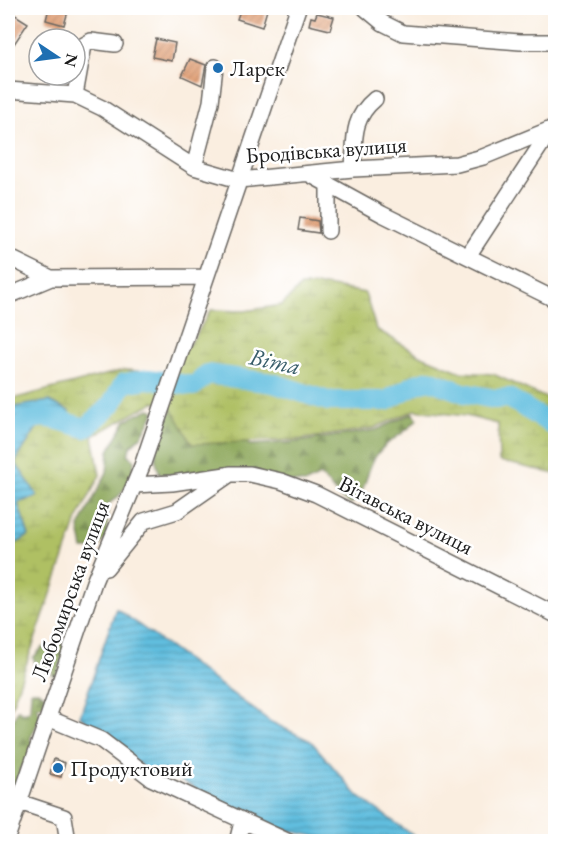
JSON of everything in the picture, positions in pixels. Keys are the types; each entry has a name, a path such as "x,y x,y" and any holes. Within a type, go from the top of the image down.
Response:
{"street":[{"path":"8,296 51,279 205,277 298,8"},
{"path":"365,8 383,24 404,33 520,42 555,42"},
{"path":"75,95 84,45 91,41 115,44"},
{"path":"195,167 211,102 214,67"},
{"name":"Бродівська вулиця","path":"8,90 75,95 102,108 195,167 238,180 311,175 353,169 457,164 483,157 554,128"},
{"path":"353,169 356,125 361,110 375,99"},
{"path":"468,256 554,128"},
{"path":"311,175 555,300"},
{"path":"328,183 328,231"},
{"path":"8,257 51,279"},
{"name":"Любомирська вулиця","path":"8,835 94,582 142,465 205,277"},
{"path":"94,582 144,521 177,511 230,474"},
{"name":"Вітавська вулиця","path":"134,485 172,483 230,474 250,474 271,479 316,494 555,615"},
{"path":"48,717 100,740 151,778 289,842"},
{"path":"19,802 64,817 68,842"},
{"path":"237,842 242,822"}],"green space":[{"path":"301,286 327,286 365,293 376,329 422,356 461,372 493,374 555,402 555,474 499,461 498,424 466,416 415,410 374,428 297,440 192,444 173,410 154,402 93,436 100,475 77,520 8,716 8,400 124,370 165,373 194,338 211,310 245,311 282,305"},
{"path":"179,397 229,434 250,445 297,442 376,430 413,413 417,419 378,453 360,495 351,504 337,495 320,476 306,483 160,474 156,454 157,444"},
{"path":"149,409 155,411 143,434 130,447 128,455 134,460 134,467 130,479 119,496 108,504 107,537 96,549 83,549 79,527 107,472 109,451 126,420"},
{"path":"68,638 57,675 52,675 53,665 40,674 33,658 43,647 51,651"},
{"path":"31,691 38,691 46,696 43,706 36,706 41,716 30,739 34,746 28,760 19,770 24,778 8,810 8,730 18,709 22,713 30,710"}],"water":[{"path":"49,401 69,411 65,428 38,426 15,462 38,496 18,503 29,536 8,548 8,408"},
{"path":"116,608 271,722 311,741 358,796 421,841 338,841 257,824 174,776 158,779 80,716"}],"building":[{"path":"49,8 69,8 64,25 46,20"},
{"path":"241,8 267,10 262,27 237,19"},
{"path":"12,13 28,23 14,44 8,40 8,19"},
{"path":"317,13 334,17 330,30 309,25 311,17 315,18"},
{"path":"156,39 175,43 172,61 152,57"},
{"path":"190,59 206,65 202,85 182,76"},
{"path":"300,218 318,221 319,233 298,230"},
{"name":"Продуктовий","path":"54,759 65,763 61,777 50,774"}],"waterway":[{"name":"Віта","path":"8,444 17,432 33,419 51,418 86,428 111,405 124,383 148,379 194,386 207,374 273,383 328,401 386,401 416,384 429,380 464,393 495,399 509,398 556,427"}],"place":[{"name":"Ларек","path":"218,68"},
{"name":"Продуктовий","path":"58,768"}]}
